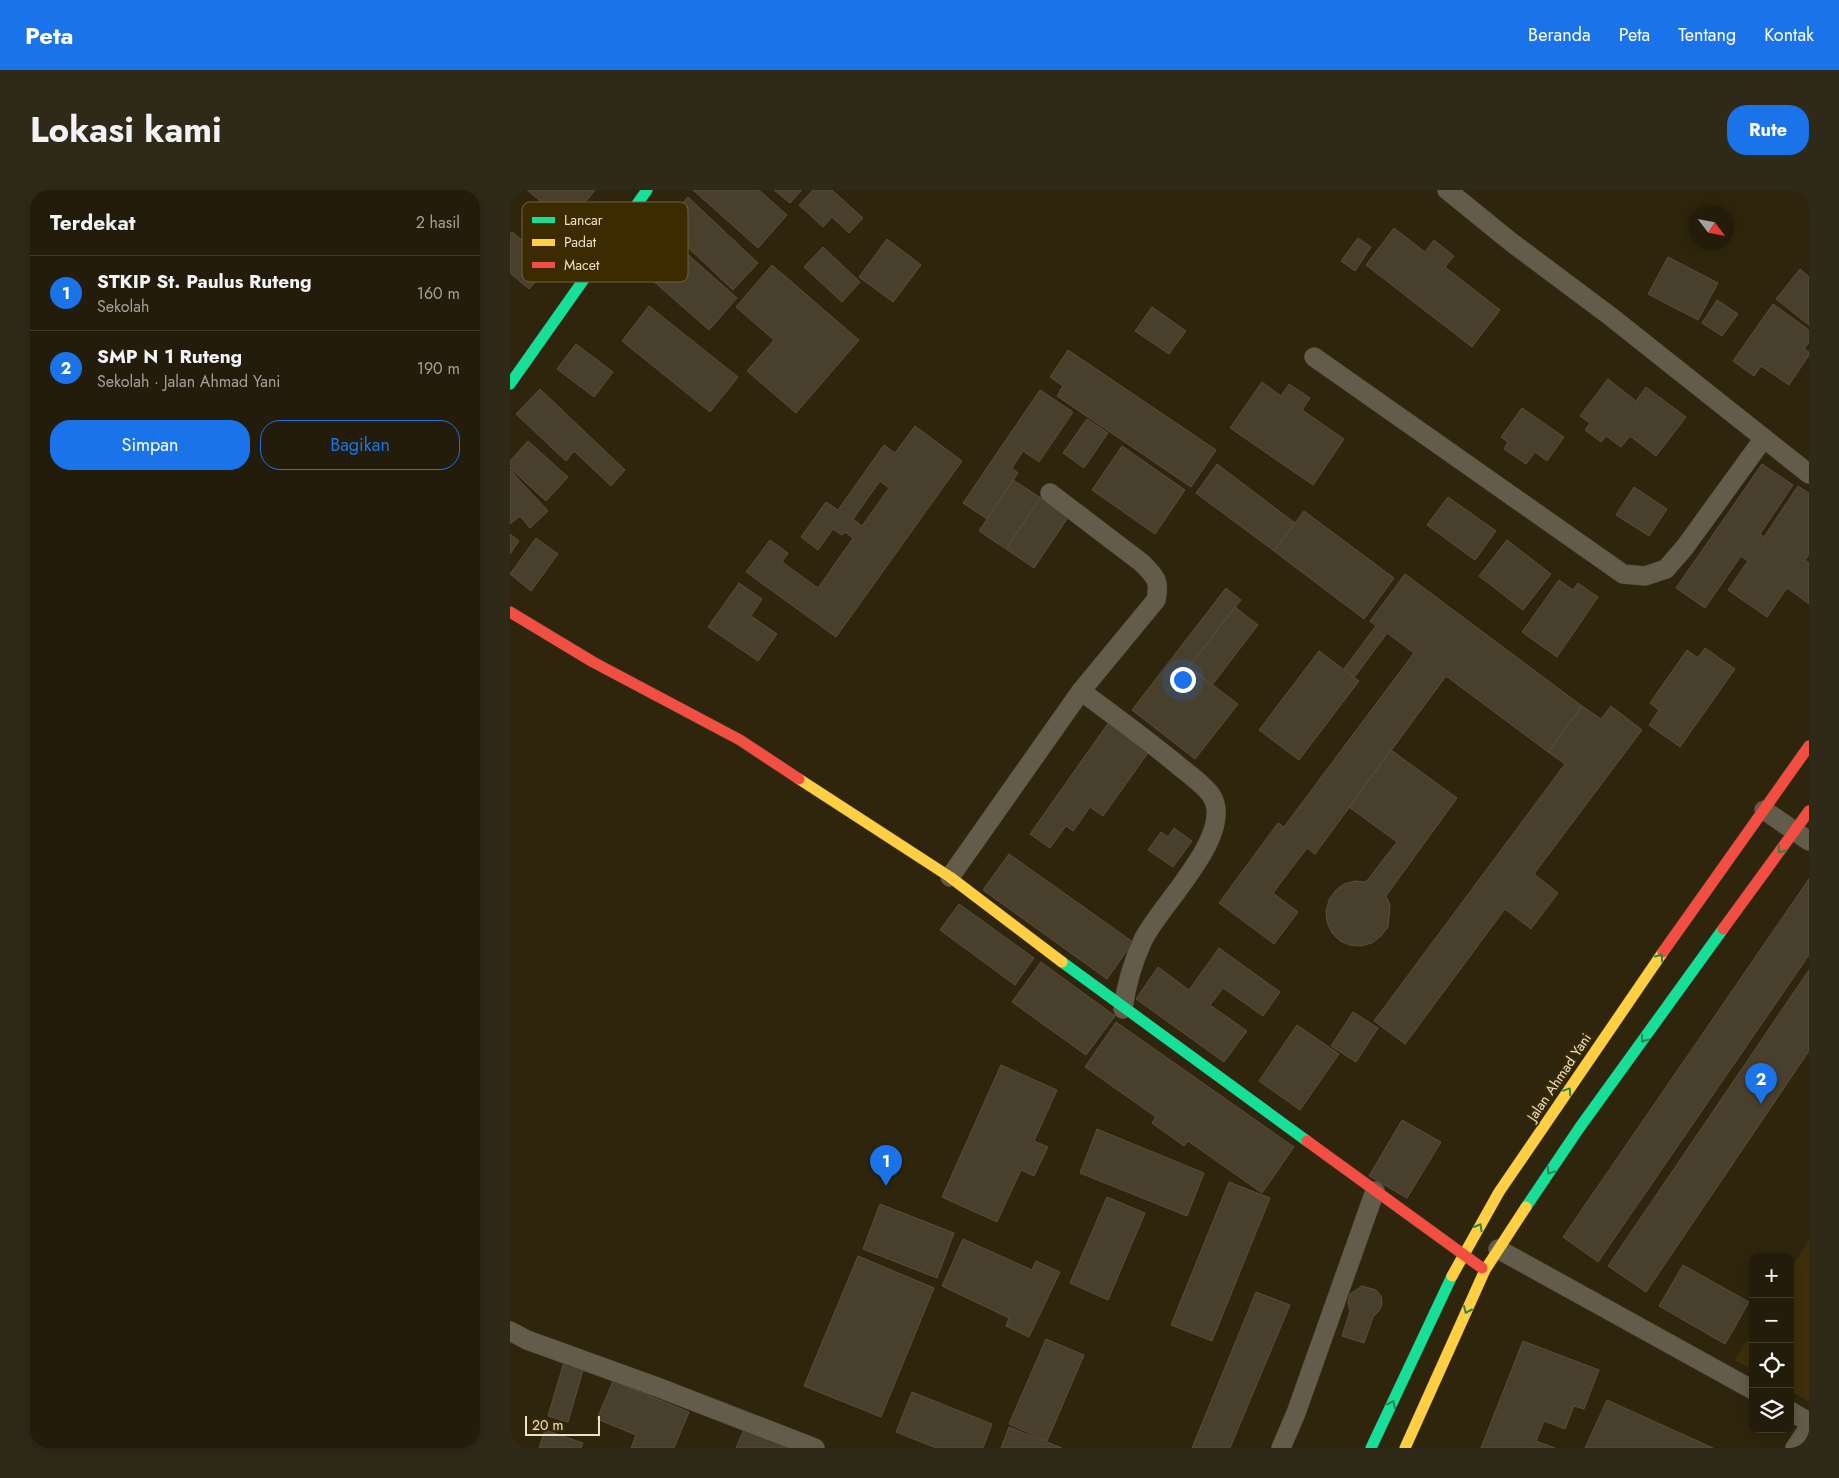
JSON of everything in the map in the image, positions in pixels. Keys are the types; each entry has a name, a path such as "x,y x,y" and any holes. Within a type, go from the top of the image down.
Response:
{"main road":[{"path":"639,202 647,190"},
{"path":"510,384 582,282"},
{"path":"510,612 593,662 740,740 950,876 1123,1009 1485,1270"},
{"name":"Jalan Ahmad Yani","path":"1372,1448 1462,1255 1499,1192 1638,995 1809,746"},
{"path":"1405,1448 1485,1270 1498,1249 1660,1009 1802,836 1809,811"}],"street":[{"path":"1447,190 1809,474"},
{"path":"1314,357 1623,574 1636,577 1655,574 1666,568 1685,547 1764,438"},
{"path":"950,876 1081,691 1156,600 1159,587 1154,575 1142,563 1050,493"},
{"path":"1081,691 1147,740 1191,776 1212,796 1217,812 1215,830 1199,859 1143,938 1129,975 1123,1009"},
{"path":"1764,810 1802,836"},
{"path":"1281,1448 1296,1413 1375,1192"},
{"path":"1498,1249 1749,1388"},
{"path":"510,1330 527,1340 657,1387 815,1448"},
{"path":"1794,1413 1809,1422"},
{"path":"1795,1448 1809,1427"}],"shaded area":[{"path":"1809,1240 1809,1402 1794,1393 1794,1264"},
{"path":"1749,1337 1749,1368 1735,1360"}],"building":[{"path":"527,190 595,190 585,202 541,202"},
{"path":"693,190 759,190 787,215 758,248"},
{"path":"774,190 802,190 790,203"},
{"path":"813,190 832,190 863,218 849,233 832,217 823,227 799,205"},
{"path":"688,197 758,263 733,290 688,248 688,202 683,202"},
{"path":"1394,228 1425,252 1434,240 1454,256 1445,267 1500,310 1472,347 1366,265"},
{"path":"512,232 522,240 522,282 535,282 529,289 510,273 510,234"},
{"path":"1358,238 1371,247 1355,271 1341,261"},
{"path":"887,239 921,265 893,302 859,277"},
{"path":"823,247 860,282 842,302 804,267"},
{"path":"688,255 737,298 709,330 654,282 688,282"},
{"path":"1668,257 1718,283 1698,320 1648,294"},
{"path":"772,265 859,340 796,413 747,371 774,340 736,307"},
{"path":"1800,269 1809,277 1809,325 1776,299"},
{"path":"1717,300 1738,314 1722,336 1702,323"},
{"path":"1773,304 1809,330 1809,342 1804,349 1809,352 1809,355 1789,385 1761,366 1754,376 1733,361"},
{"path":"649,306 738,377 710,412 622,341"},
{"path":"1152,307 1186,331 1169,354 1135,331"},
{"path":"576,344 613,372 594,397 557,369"},
{"path":"1068,350 1216,450 1191,487 1057,396 1063,386 1050,377"},
{"path":"1608,379 1636,401 1646,387 1686,417 1656,456 1630,436 1621,447 1606,436 1601,442 1585,430 1590,423 1580,416"},
{"path":"1262,382 1281,396 1289,384 1310,398 1302,410 1344,439 1313,485 1230,428"},
{"path":"540,389 625,470 611,486 574,451 566,461 516,414"},
{"path":"1040,390 1073,412 1039,462 1023,451 1012,468 1018,473 987,519 963,503"},
{"path":"1522,408 1564,437 1547,461 1535,452 1526,464 1504,449 1508,442 1501,437"},
{"path":"1087,419 1108,433 1084,468 1063,453"},
{"path":"915,426 962,461 836,637 746,572 770,540 788,553 782,562 818,588 853,538 845,532 842,535 833,529 818,550 801,537 826,502 838,510 884,445 895,453","holes":["880,481 889,488 862,526 853,519"]},
{"path":"528,441 568,477 546,501 510,468 510,461"},
{"path":"1122,446 1185,490 1155,534 1092,490"},
{"path":"1217,464 1295,523 1274,551 1196,493"},
{"path":"1762,464 1793,485 1760,534 1764,537 1798,486 1809,493 1809,555 1805,560 1809,563 1809,604 1787,588 1767,617 1728,590 1748,561 1741,556 1705,608 1676,588"},
{"path":"510,470 548,511 530,528 520,516 510,524"},
{"path":"1013,480 1041,498 1006,549 979,531"},
{"path":"1634,487 1667,509 1649,536 1616,515"},
{"path":"1043,494 1071,513 1034,568 1006,549"},
{"path":"1448,497 1496,531 1475,560 1427,525"},
{"path":"1304,511 1394,578 1364,619 1274,551"},
{"path":"510,534 519,541 510,554"},
{"path":"536,538 558,554 531,591 510,574"},
{"path":"1507,540 1551,574 1523,610 1479,576"},
{"path":"1405,574 1582,706 1548,752 1446,676 1315,854 1307,848 1273,893 1298,912 1274,944 1219,903 1278,823 1284,827 1414,653 1387,633 1345,690 1334,682 1376,626 1370,621"},
{"path":"1559,580 1573,590 1578,583 1598,597 1557,657 1522,632"},
{"path":"739,583 762,599 751,616 777,634 758,661 708,627"},
{"path":"1226,588 1241,600 1189,667 1238,704 1195,759 1132,710"},
{"path":"1235,607 1258,625 1212,685 1189,667"},
{"path":"1705,648 1735,669 1680,747 1649,725 1659,710 1650,703 1687,650 1698,658"},
{"path":"1319,651 1359,681 1299,760 1259,730"},
{"path":"1582,706 1601,719 1611,706 1642,730 1534,874 1558,893 1531,929 1505,909 1405,1044 1374,1021 1565,764 1548,752"},
{"path":"1109,722 1150,750 1103,816 1090,807 1073,831 1066,826 1050,848 1030,834"},
{"path":"1391,750 1457,798 1386,896 1390,905 1388,927 1372,943 1361,946 1350,945 1340,941 1332,933 1327,922 1326,911 1329,900 1335,891 1344,884 1355,881 1366,882 1397,842 1349,807"},
{"path":"1174,828 1192,841 1173,867 1148,850 1161,832 1168,837"},
{"path":"1009,854 1133,942 1107,979 983,890"},
{"path":"1809,879 1809,955 1598,1262 1563,1237"},
{"path":"959,904 1034,958 1015,985 940,930"},
{"path":"1219,948 1280,992 1263,1016 1223,988 1210,1005 1247,1031 1224,1062 1136,999 1158,967 1189,990"},
{"path":"1041,962 1115,1016 1086,1055 1012,1002"},
{"path":"1809,970 1809,1051 1646,1292 1608,1266"},
{"path":"1353,1012 1378,1028 1356,1062 1331,1046"},
{"path":"1116,1022 1294,1147 1262,1193 1188,1141 1184,1146 1152,1123 1156,1117 1085,1067"},
{"path":"1297,1025 1339,1054 1300,1110 1259,1081"},
{"path":"1001,1065 1057,1090 1034,1141 1048,1147 1034,1176 1021,1170 997,1222 942,1197"},
{"path":"1402,1120 1441,1142 1407,1198 1369,1176"},
{"path":"1097,1129 1204,1173 1187,1216 1080,1173"},
{"path":"1229,1182 1270,1198 1212,1341 1171,1325"},
{"path":"1107,1197 1145,1213 1108,1300 1070,1283"},
{"path":"880,1204 954,1233 937,1278 863,1249"},
{"path":"963,1239 1032,1270 1036,1261 1060,1272 1029,1337 1006,1326 1009,1318 942,1286"},
{"path":"858,1256 934,1288 881,1417 804,1386"},
{"path":"1683,1265 1749,1302 1725,1344 1659,1306"},
{"path":"1362,1286 1376,1290 1381,1296 1382,1304 1379,1311 1373,1317 1364,1343 1342,1336 1350,1311 1348,1302 1350,1294"},
{"path":"1256,1292 1290,1305 1230,1448 1192,1448"},
{"path":"1046,1339 1084,1355 1047,1441 1009,1424"},
{"path":"1523,1341 1599,1370 1584,1409 1574,1406 1565,1429 1544,1421 1536,1441 1555,1448 1481,1448"},
{"path":"564,1362 584,1367 568,1422 548,1416"},
{"path":"613,1381 689,1412 674,1448 631,1448 636,1435 597,1419"},
{"path":"912,1392 992,1424 983,1448 936,1448 896,1432"},
{"path":"1607,1400 1713,1448 1585,1448"},
{"path":"746,1425 798,1448 736,1448"},
{"path":"1009,1427 1062,1448 1001,1448"},
{"path":"545,1430 583,1443 581,1448 539,1448"}],"traffic: fast":[{"path":"639,202 647,190"},
{"path":"510,384 582,282"},
{"path":"1526,1207 1580,1127 1723,929"},
{"path":"1062,962 1307,1141"},
{"path":"1371,1448 1452,1276"}],"traffic: slow":[{"path":"799,779 950,877 1062,962"},
{"path":"1452,1276 1499,1192 1663,952"},
{"path":"1405,1448 1485,1270 1526,1207"}],"traffic: jam":[{"path":"510,612 593,662 740,740 799,779"},
{"path":"1663,952 1809,746"},
{"path":"1723,929 1809,811"},
{"path":"1307,1141 1482,1268"}],"place":[{"name":"SMP N 1 Ruteng","path":"1761,1104"},
{"name":"STKIP St. Paulus Ruteng","path":"886,1186"}]}
